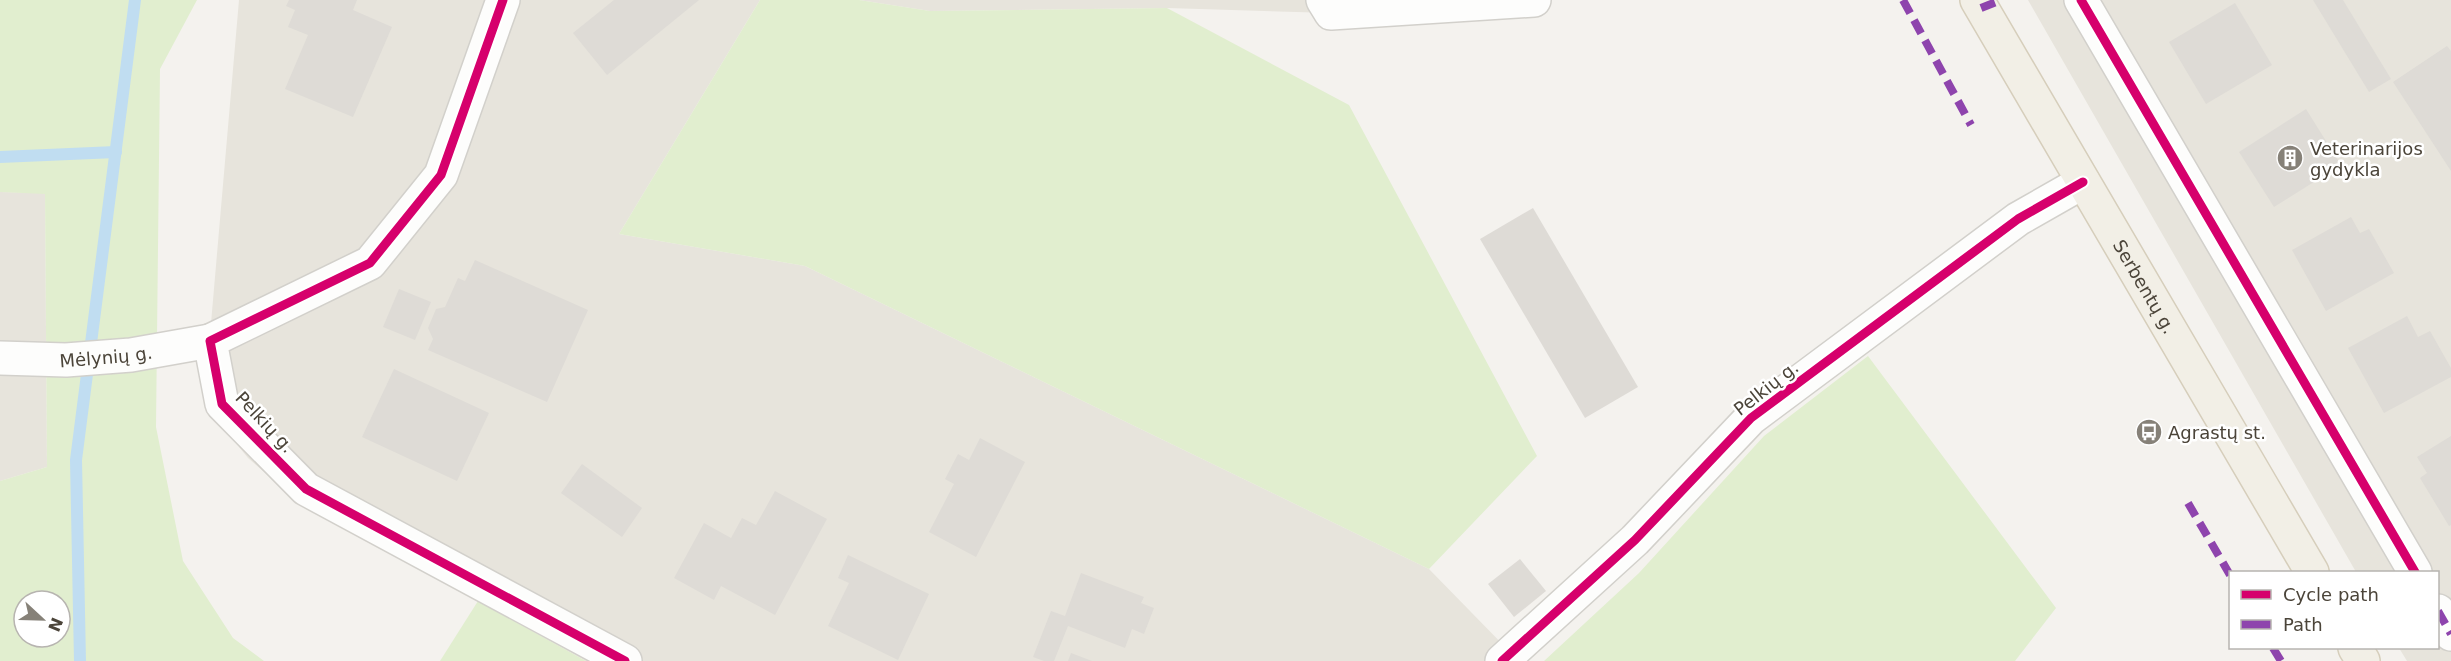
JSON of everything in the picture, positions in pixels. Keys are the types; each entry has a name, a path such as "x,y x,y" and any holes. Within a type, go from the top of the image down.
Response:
{"main road":[{"name":"Serbentų g.","path":"1986,3 2083,182 2311,571"}],"street":[{"path":"210,341 370,263 441,175 503,0"},
{"path":"1323,0 1331,13 1534,0"},
{"path":"2081,0 2414,571"},
{"name":"Pelkių g.","path":"1502,661 1635,540 1751,418 2018,219 2083,182"},
{"name":"Mėlynių g.","path":"0,358 66,360 131,355 210,341"},
{"name":"Pelkių g.","path":"210,341 222,404 306,489 625,661"},
{"path":"2439,612 2451,634"}],"shaded area":[{"path":"239,0 760,0 619,234 805,266 1429,569 1512,654 1514,661 586,661 302,505 248,458 204,404"},
{"path":"859,0 1534,0 1331,13 1167,8 930,11"},
{"path":"2028,0 2451,0 2451,661 2407,661 2400,649 2439,649 2439,571 2355,571"},
{"path":"0,192 45,193 47,467 0,481"}],"green space":[{"path":"0,0 197,0 160,69 156,427 183,561 233,638 264,661 0,661 0,481 47,467 45,194 0,192"},
{"path":"760,0 859,0 930,11 1167,8 1349,105 1537,456 1429,569 805,266 619,234"},
{"path":"1868,356 2056,608 2015,661 1544,661 1639,573 1764,436"},
{"path":"478,601 586,661 440,661"}],"building":[{"path":"289,0 357,0 353,10 392,27 353,117 285,89 308,35 288,27 295,10 286,6"},
{"path":"614,0 699,0 607,75 573,33"},
{"path":"2313,0 2343,0 2391,79 2369,92"},
{"path":"2235,3 2272,65 2206,104 2169,42"},
{"path":"2447,46 2451,51 2451,171 2393,82"},
{"name":"Veterinarijos gydykla","path":"2306,109 2341,165 2274,207 2239,152"},
{"path":"1533,208 1638,387 1585,418 1480,239"},
{"path":"2351,217 2360,233 2369,229 2394,273 2326,311 2292,250"},
{"path":"475,260 588,310 547,402 428,350 433,339 428,328 436,309 445,307 458,278 465,281"},
{"path":"399,289 431,302 415,340 383,327"},
{"path":"2407,316 2418,337 2430,331 2451,368 2451,377 2384,413 2348,348"},
{"path":"394,369 489,413 457,481 362,437"},
{"path":"2451,436 2451,525 2449,526 2420,478 2427,473 2417,457"},
{"path":"980,438 1025,462 976,557 929,532 954,484 945,479 958,454 969,460"},
{"path":"582,464 642,508 622,537 561,493"},
{"path":"775,491 827,519 775,615 721,586 714,600 674,578 704,523 731,538 742,518 756,525"},
{"path":"848,555 929,594 898,660 828,626 849,583 838,578"},
{"path":"1520,559 1546,591 1514,617 1488,584"},
{"path":"1081,573 1144,597 1141,603 1154,608 1144,634 1132,629 1125,648 1068,626 1054,661 1044,661 1033,657 1051,611 1065,616"},
{"path":"1071,653 1092,661 1068,661"}],"waterway":[{"path":"80,661 76,460 135,0"},
{"path":"0,157 116,152"}],"marked path":[{"path":"1903,0 1971,125"},
{"path":"1981,8 2001,0"},
{"path":"2188,503 2229,573"},
{"path":"2439,613 2451,634"},
{"path":"2274,649 2281,661"}],"cycle path":[{"path":"503,0 441,175 370,263 210,341 222,404 306,489 625,661"},
{"path":"2081,0 2414,571"},
{"path":"1502,661 1635,540 1751,418 2018,219 2083,182"}],"place":[{"name":"Veterinarijos gydykla","path":"2290,158"},
{"name":"Agrastų st.","path":"2149,432"}]}
